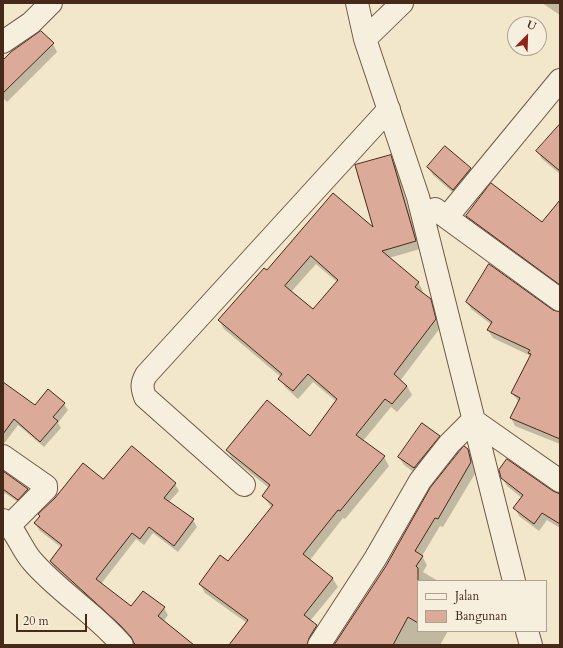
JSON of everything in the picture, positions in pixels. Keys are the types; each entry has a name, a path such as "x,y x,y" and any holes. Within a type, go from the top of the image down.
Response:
{"street":[{"path":"3,42 32,23 51,3"},
{"path":"357,3 365,39 418,197 514,580"},
{"path":"365,39 402,3"},
{"path":"447,218 560,80"},
{"path":"244,485 145,397 142,382 146,375 389,109"},
{"path":"418,197 560,300"},
{"path":"473,420 560,481"},
{"path":"319,645 375,559 420,481 449,444 473,420"},
{"path":"3,456 46,486 46,489 6,523 32,561 70,598 110,631 122,645"},
{"path":"527,632 531,645"}],"building":[{"path":"41,31 54,43 3,93 3,60 11,52"},
{"path":"560,124 560,171 536,151"},
{"path":"445,146 471,168 453,190 427,167"},
{"path":"391,155 416,241 382,251 419,282 415,287 431,299 436,319 394,374 407,386 392,404 385,399 356,435 385,456 340,511 338,510 303,554 333,578 304,615 317,625 309,638 307,645 229,645 248,620 199,584 220,555 228,561 273,505 262,496 270,485 226,450 267,400 310,436 337,399 308,374 293,391 278,379 282,374 218,320 264,268 267,270 333,193 373,227 355,165","holes":["311,256 338,280 313,309 285,286"]},
{"path":"491,183 542,222 560,200 560,285 466,216"},
{"path":"489,264 553,310 560,312 560,439 510,418 520,398 511,393 531,354 528,353 530,350 487,330 492,322 466,302"},
{"path":"3,382 35,405 48,389 65,403 53,417 58,421 40,442 14,419 3,434"},
{"path":"422,423 440,436 414,468 398,457"},
{"path":"132,446 176,483 164,498 194,519 174,546 149,527 140,539 132,533 96,579 131,606 143,591 165,607 158,616 194,645 136,645 120,625 50,561 62,545 34,523 40,516 38,514 55,498 83,463 103,479"},
{"path":"464,446 468,449 471,462 438,519 435,518 415,551 423,556 416,566 418,568 417,622 408,617 393,645 334,645 386,566 430,488"},
{"path":"507,459 553,491 560,494 560,524 542,513 534,524 513,508 523,495 501,478 499,470"},
{"path":"3,471 28,489 18,500 3,489"}]}
